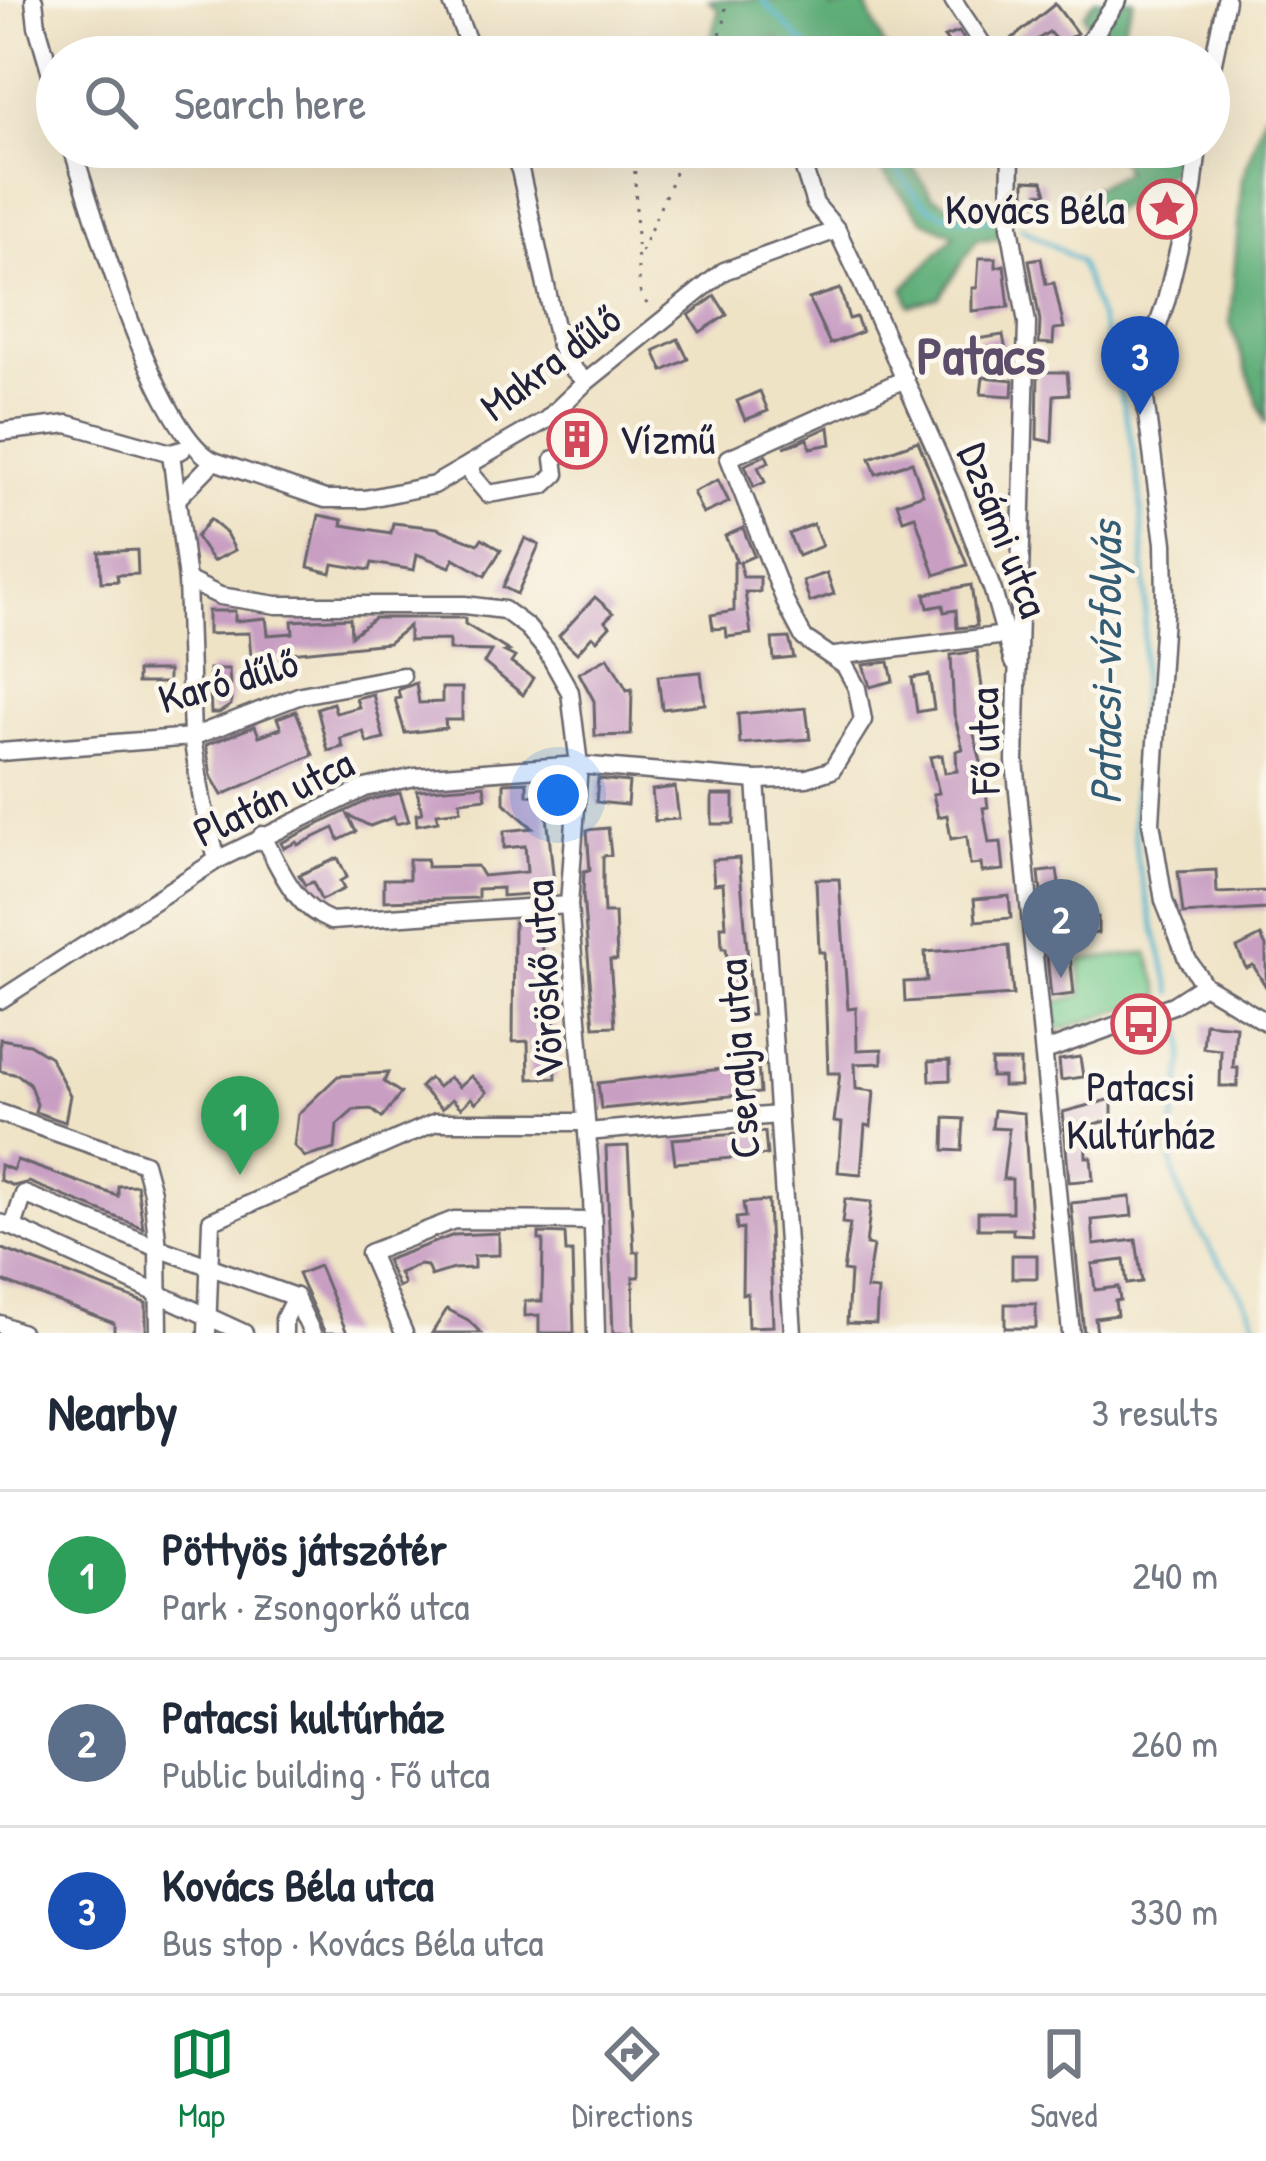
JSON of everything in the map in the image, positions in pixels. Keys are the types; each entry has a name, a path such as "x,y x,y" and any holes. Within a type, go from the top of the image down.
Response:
{"street":[{"path":"34,0 40,36"},
{"path":"451,0 466,36"},
{"path":"953,0 977,36"},
{"path":"1093,36 1118,0"},
{"path":"1218,36 1226,0"},
{"name":"Makra dűlő","path":"79,168 139,338 181,431 194,448 214,461 326,499 364,499 434,485 546,420 724,271 837,230"},
{"path":"519,168 558,340 566,362 586,382"},
{"name":"Dzsámi utca","path":"804,168 815,203 837,230 957,497 1019,680"},
{"name":"Fő utca","path":"1010,168 1010,226 1027,323 1015,761 1071,1333"},
{"path":"1196,168 1166,301 1147,359 1145,399 1163,543 1165,600 1151,822 1163,901 1187,959 1204,985 1266,1022"},
{"path":"905,379 729,458 787,606 804,638 835,656 1006,634"},
{"path":"0,432 68,424 171,453 194,448"},
{"path":"171,453 187,580 193,736 217,860"},
{"path":"470,464 472,475 488,494 544,485 556,474 554,459"},
{"path":"177,499 214,461"},
{"name":"Vöröskő utca","path":"187,580 220,596 277,605 465,605 504,610 547,651 570,692 580,765 569,905 596,1333"},
{"name":"Platán utca","path":"0,1000 217,860 262,835 381,784 415,777 580,765 756,780 807,778 832,770 863,720 857,688 835,656"},
{"name":"Karó dűlő","path":"0,752 193,736 301,694 402,676"},
{"name":"Cseralja utca","path":"756,780 793,1333"},
{"path":"262,835 309,913 331,921 569,905"},
{"path":"1045,1051 1173,1005 1204,985"},
{"path":"0,1113 143,1163 152,1192 158,1248 159,1333"},
{"path":"207,1333 211,1221 436,1122 586,1127 778,1115"},
{"path":"244,1333 7,1225 24,1194 295,1297 312,1333"},
{"path":"404,1333 369,1253 454,1220 592,1221"},
{"path":"284,1333 284,1318 295,1297"},
{"path":"0,1324 22,1333"}],"path":[{"path":"719,36 726,0"},
{"path":"635,168 640,291 646,306 665,320"},
{"path":"639,260 646,234 678,168"}],"green space":[{"path":"709,0 830,0 832,9 864,1 880,36 712,36 719,10"},
{"path":"1094,0 1134,0 1120,36 1086,36 1090,31 1084,15"},
{"path":"1266,108 1266,425 1230,323 1242,179"},
{"path":"880,168 914,168 932,196 969,215 1001,207 1003,239 977,239 940,297 910,306 904,288 955,235 923,220"},
{"path":"1123,168 1176,168 1101,219 1078,196 1125,172"},
{"path":"1148,953 1162,997 1058,1030 1054,1003 1082,995 1080,960"}],"building":[{"path":"1055,4 1077,33 1072,36 1049,32 1015,36"},
{"path":"1025,180 1043,181 1047,194 1038,193 1037,204 1025,203"},
{"path":"979,258 996,258 996,267 1004,265 1009,307 972,311"},
{"path":"1041,258 1046,284 1054,283 1064,328 1054,329 1053,344 1039,343 1040,321 1029,260"},
{"path":"840,289 849,319 856,317 862,332 830,344 809,299"},
{"path":"715,296 727,315 700,332 689,315"},
{"path":"1003,335 1007,357 980,361 977,339"},
{"path":"678,339 688,359 663,371 654,351"},
{"path":"1038,372 1067,372 1069,394 1054,395 1052,442 1037,439"},
{"path":"983,377 1013,380 1012,396 981,394"},
{"path":"760,391 768,411 745,420 737,401"},
{"path":"829,427 831,444 810,448 808,439 784,447"},
{"path":"918,441 967,565 935,575 915,516 903,520 897,503 923,494 912,462 876,474 870,458"},
{"path":"766,455 769,462 758,467 765,482 754,487 745,465"},
{"path":"718,480 729,502 703,514 693,492"},
{"path":"319,515 343,520 342,525 391,533 393,523 437,528 478,544 482,538 501,550 485,576 454,558 450,567 417,554 414,570 372,563 370,570 333,564 331,573 308,567"},
{"path":"210,519 226,533 235,550 213,561 196,537"},
{"path":"813,524 822,546 798,556 789,534"},
{"path":"743,528 754,556 740,562 743,577 760,577 760,592 745,592 751,634 727,637 726,628 713,629 711,615 734,611 737,562 725,536"},
{"path":"525,538 539,545 517,594 503,587"},
{"path":"137,550 138,574 101,582 99,552"},
{"path":"827,573 834,594 810,602 803,581"},
{"path":"971,585 977,626 957,628 956,610 944,612 943,605 928,608 925,594"},
{"path":"595,597 613,613 605,621 610,626 597,640 592,636 577,653 559,636"},
{"path":"208,611 235,611 235,621 266,618 268,635 293,633 292,621 350,618 351,636 374,618 465,618 465,624 509,651 505,652 515,657 511,663 533,678 523,695 484,663 491,651 449,650 449,640 409,641 409,626 388,643 280,654 281,664 259,666 258,656 251,656 249,633 208,634"},
{"path":"789,638 794,658 774,660 772,639"},
{"path":"977,651 987,724 972,727 983,769 989,843 1001,842 1004,870 982,872 981,864 970,865 967,836 951,839 947,815 938,817 933,794 939,793 930,757 942,755 945,773 957,771 956,751 963,749 954,714 951,655"},
{"path":"608,657 627,690 632,689 631,735 595,736 594,701 579,673"},
{"path":"889,662 893,681 870,687 863,665"},
{"path":"209,669 229,669 231,705 219,713 211,713"},
{"path":"137,671 168,671 168,683 137,683"},
{"path":"701,672 705,704 662,709 658,676"},
{"path":"929,675 934,709 917,712 912,678"},
{"path":"416,683 419,703 442,702 442,688 462,688 462,720 445,720 446,728 405,733 395,699 400,698 398,690"},
{"path":"373,694 384,739 367,743 363,731 340,738 343,747 328,751 317,708 333,703 336,713 359,707 356,698"},
{"path":"806,708 810,739 740,744 738,714"},
{"path":"296,711 313,755 222,795 211,776 206,745 255,726 259,736 281,728 277,718"},
{"path":"598,779 629,782 627,805 596,802"},
{"path":"527,782 527,795 545,797 555,892 502,896 502,888 478,889 478,898 384,901 384,879 409,879 409,859 427,859 427,867 477,866 483,876 527,872 525,846 504,848 504,831 533,828 504,803 504,783"},
{"path":"484,785 486,798 460,801 461,810 437,813 438,821 417,825 416,814 422,813 417,790"},
{"path":"675,787 679,819 655,821 652,790"},
{"path":"400,793 409,821 396,824 394,817 370,826 348,815 356,832 339,840 334,828 298,845 284,848 281,843 369,800"},
{"path":"712,795 734,795 734,824 712,824"},
{"path":"608,828 611,855 603,856 603,892 604,913 615,913 617,960 610,960 615,1026 594,1027 584,871 590,870 587,830"},
{"path":"338,858 347,877 340,881 344,889 321,900 313,882 305,885 299,875"},
{"path":"739,858 753,1015 733,1016 726,948 722,948 721,926 726,926 723,883 714,884 712,860"},
{"path":"1057,870 1061,896 1075,894 1077,918 1098,917 1098,933 1068,935 1074,994 1051,997 1039,872"},
{"path":"1216,870 1217,893 1266,891 1266,909 1183,914 1178,872"},
{"path":"816,879 839,879 848,1009 856,1008 857,1050 882,1049 882,1063 855,1064 856,1089 874,1091 871,1126 865,1125 861,1174 838,1172 842,1123 834,1122 840,1073 828,1073"},
{"path":"1009,896 1011,918 976,921 974,899"},
{"path":"540,920 546,1019 554,1019 556,1078 529,1079 528,1041 513,1042 514,922"},
{"path":"1261,936 1266,946 1266,987 1253,965 1246,968 1237,948"},
{"path":"1009,946 1013,995 905,1002 904,982 927,981 925,952"},
{"path":"1205,1023 1236,1026 1233,1068 1238,1068 1237,1086 1220,1086 1221,1050 1203,1048"},
{"path":"0,1039 29,1044 50,1057 70,1095 65,1122 35,1112 29,1083 0,1071"},
{"path":"1080,1057 1083,1077 1061,1080 1059,1060"},
{"path":"950,1060 950,1080 930,1081 929,1061"},
{"path":"991,1061 1020,1061 1020,1086 1003,1086 1003,1077 991,1077"},
{"path":"758,1065 760,1093 601,1109 598,1083"},
{"path":"388,1073 384,1082 401,1093 382,1118 371,1109 354,1110 337,1125 335,1149 305,1157 294,1146 298,1114 338,1076"},
{"path":"471,1076 487,1092 476,1103 471,1098 461,1108 452,1099 442,1109 420,1087 429,1078 438,1087 449,1077 459,1087"},
{"path":"1112,1099 1112,1120 1085,1126 1093,1180 1069,1182 1063,1112"},
{"path":"994,1110 1024,1113 1032,1235 1013,1234 1013,1229 978,1229 978,1212 1012,1212 1012,1179 1003,1179 1009,1129 992,1128"},
{"path":"945,1118 964,1119 962,1151 944,1150"},
{"path":"765,1132 767,1155 675,1163 672,1139"},
{"path":"628,1146 639,1277 633,1277 634,1333 613,1333 606,1147"},
{"path":"17,1160 118,1196 118,1186 137,1185 143,1228 29,1182 14,1186 0,1180 0,1165 13,1170"},
{"path":"1130,1197 1132,1216 1092,1220 1094,1245 1136,1240 1142,1282 1127,1284 1124,1260 1092,1264 1095,1290 1118,1287 1120,1300 1115,1301 1117,1315 1095,1318 1097,1333 1084,1333 1071,1203"},
{"path":"845,1199 871,1202 866,1245 873,1246 866,1289 878,1290 876,1324 847,1323 850,1272 843,1271 850,1224 842,1223"},
{"path":"768,1201 773,1326 748,1327 747,1293 742,1294 743,1229 737,1230 736,1218 745,1217 743,1203"},
{"path":"499,1233 499,1255 474,1256 474,1268 431,1276 427,1266 419,1265 399,1273 404,1284 398,1287 386,1260 454,1235"},
{"path":"539,1233 565,1234 566,1252 572,1252 574,1333 539,1333 539,1315 525,1316 525,1301 542,1301 543,1240"},
{"path":"0,1248 146,1303 146,1333 114,1333 114,1323 0,1280"},
{"path":"1012,1255 1037,1255 1037,1278 1012,1278"},
{"path":"319,1266 347,1333 325,1333 298,1274"},
{"path":"1005,1304 1036,1304 1036,1328 1005,1328"},
{"path":"447,1309 468,1320 481,1333 432,1333"}],"waterway":[{"name":"Patacsi-vízfolyás","path":"762,0 797,36"},
{"name":"Patacsi-vízfolyás","path":"897,168 914,193 937,211 992,220"},
{"name":"Patacsi-vízfolyás","path":"1021,227 1079,261 1108,342 1130,433 1140,491 1146,601 1133,814 1137,861 1172,993"},
{"name":"Patacsi-vízfolyás","path":"1178,1012 1184,1048 1172,1141 1177,1183 1197,1227 1260,1333"}],"place":[{"name":"Kovács Béla","path":"1167,209"},
{"name":"Kovács Béla utca","path":"1140,415"},
{"name":"Vízmű","path":"577,439"},
{"name":"Patacsi kultúrház","path":"1061,978"},
{"name":"Patacsi Kultúrház","path":"1141,1024"},
{"name":"Pöttyös játszótér","path":"240,1175"}],"district":[{"name":"Patacs","path":"981,355"}]}
